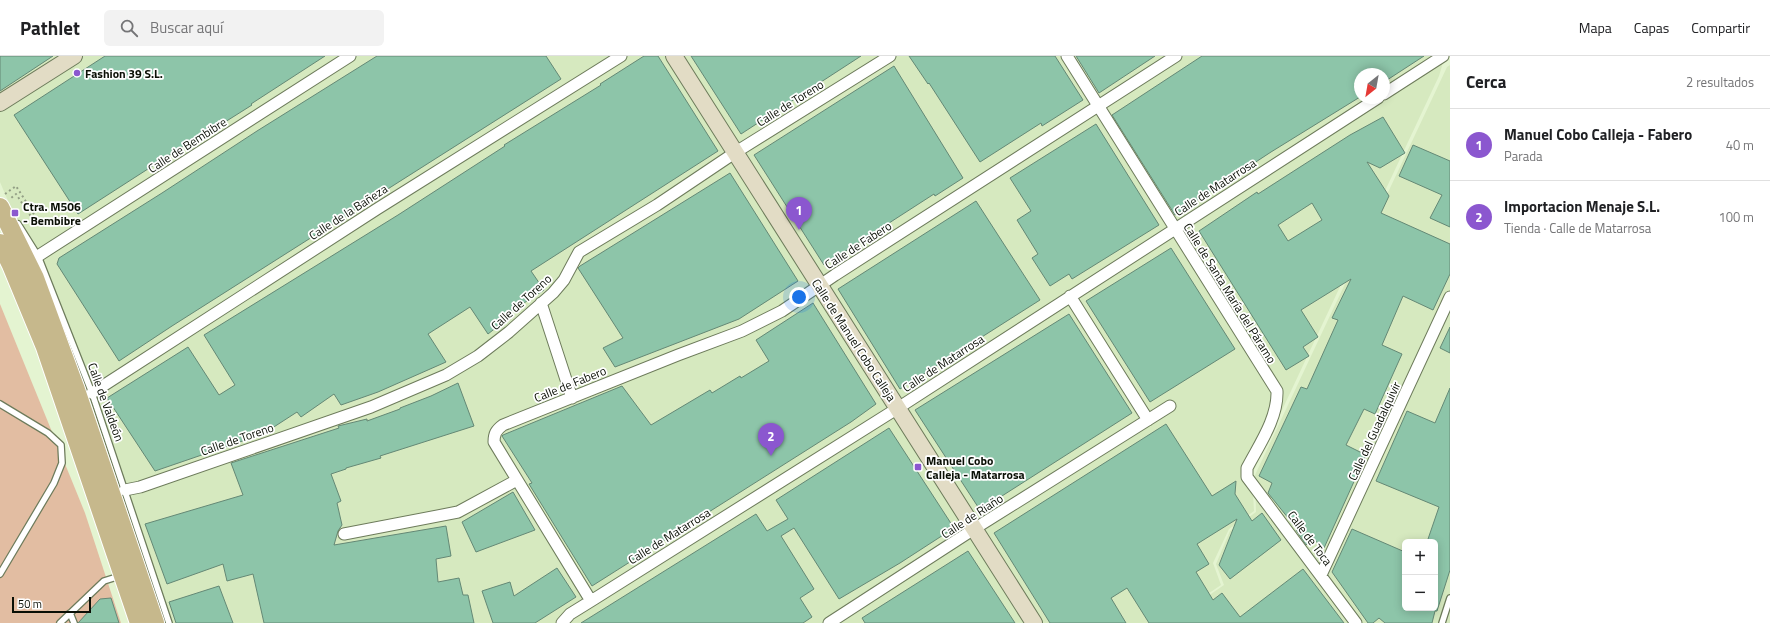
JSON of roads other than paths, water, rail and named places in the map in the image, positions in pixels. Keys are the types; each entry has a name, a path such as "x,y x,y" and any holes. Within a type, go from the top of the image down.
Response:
{"main road":[{"path":"4,205 35,278 75,387 154,623"},
{"path":"0,243 11,265 45,347 139,623"}],"street":[{"path":"0,103 74,56"},
{"name":"Calle de Bembibre","path":"38,256 350,56"},
{"name":"Calle de la Bañeza","path":"92,393 377,209 620,56"},
{"name":"Calle de Manuel Cobo Calleja","path":"674,56 1034,623"},
{"name":"Calle de Toreno","path":"125,490 140,487 326,422 408,392 446,375 478,356 509,332 553,293 564,280 579,252 658,205 736,152 890,56"},
{"name":"Calle de Santa María del Páramo","path":"1067,56 1174,229 1277,391 1277,403 1273,414 1248,468"},
{"name":"Calle de Fabero","path":"517,480 494,442 494,436 497,430 503,425 742,331 782,311 819,285 1176,56"},
{"path":"1390,90 1444,56"},
{"name":"Calle de Matarrosa","path":"562,623 570,614 591,600 898,408 1369,104"},
{"path":"1070,296 1148,420"},
{"name":"Calle del Guadalquivir","path":"1321,575 1450,297"},
{"path":"541,303 572,398"},
{"name":"Calle de Riaño","path":"829,623 974,529 1170,406"},
{"name":"Calle de Toca","path":"1248,468 1247,478 1356,623"},
{"path":"344,534 458,512 517,480 591,600"}],"lane":[{"name":"Calle de Valdeón","path":"4,205 38,256 92,393 169,623"},
{"path":"0,404 48,433 61,445 62,463 54,483 0,574"},
{"path":"60,623 104,581 122,575"},
{"path":"1442,623 1450,598"},
{"path":"70,613 74,623"}],"place":[{"name":"Fashion 39 S.L.","path":"77,73"},
{"name":"Ctra. M506 - Bembibre","path":"15,213"},
{"name":"Manuel Cobo Calleja - Fabero","path":"799,230"},
{"name":"Importacion Menaje S.L.","path":"771,456"},
{"name":"Manuel Cobo Calleja - Matarrosa","path":"918,467"}]}
